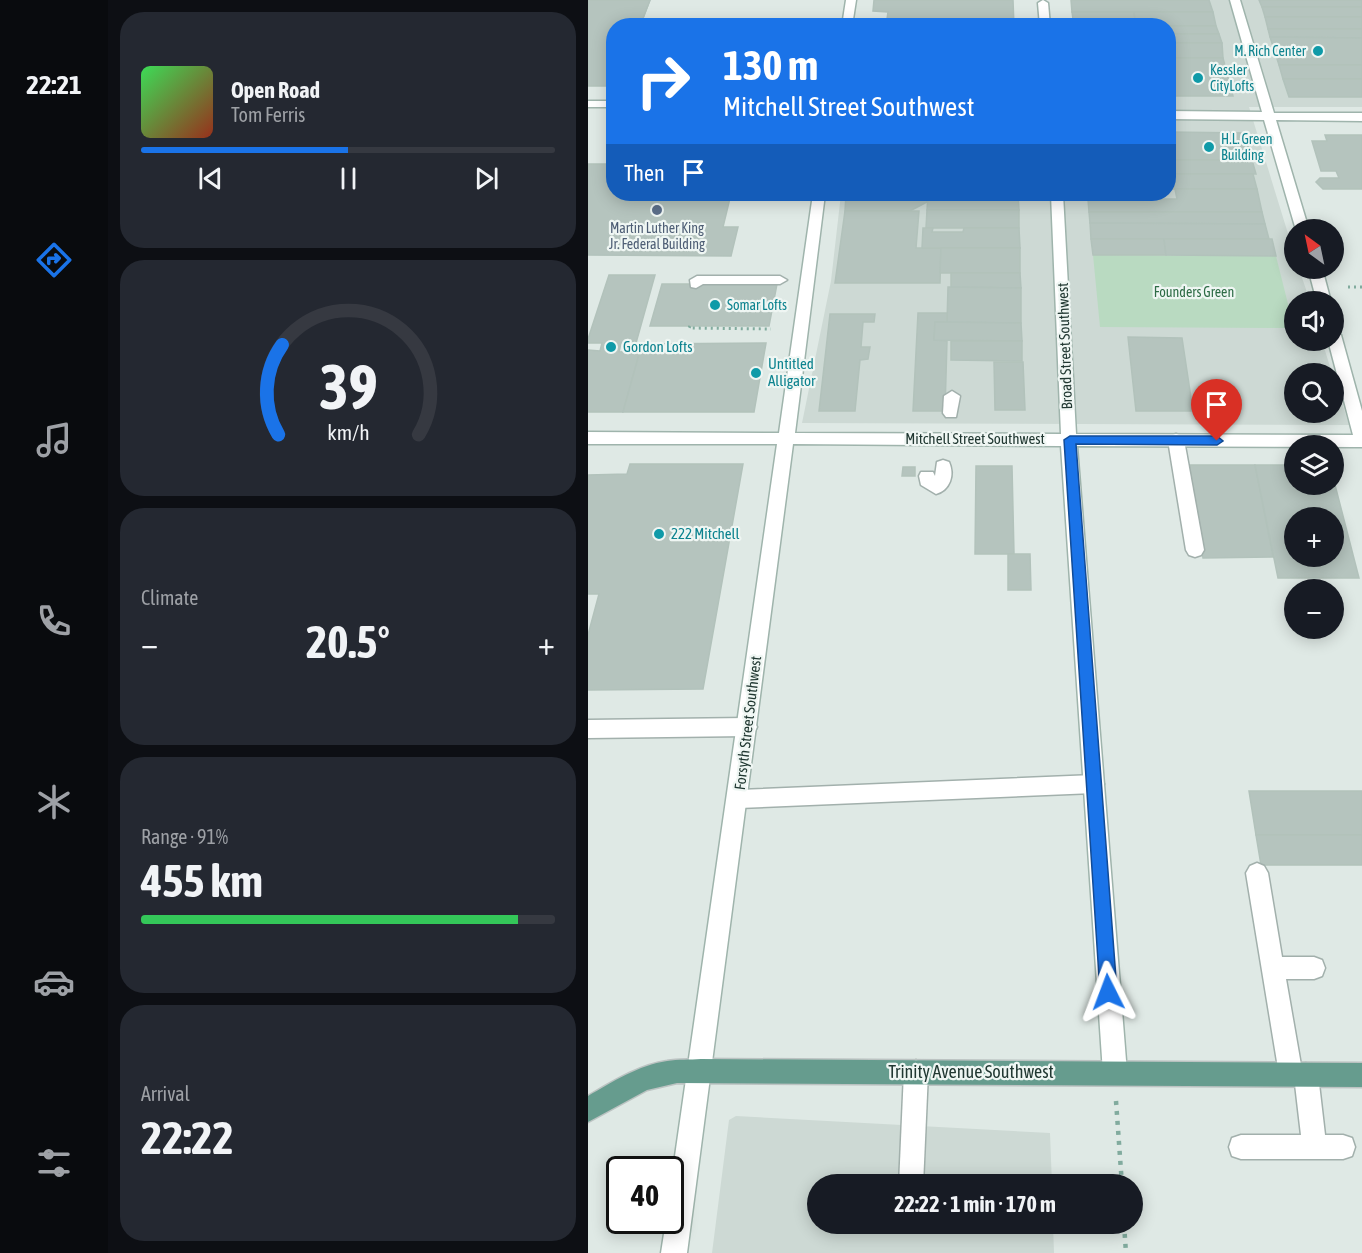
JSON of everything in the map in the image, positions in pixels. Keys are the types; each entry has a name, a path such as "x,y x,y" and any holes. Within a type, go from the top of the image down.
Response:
{"main road":[{"name":"Trinity Avenue Southwest","path":"588,1110 616,1092 645,1079 664,1073 701,1071 1362,1074"}],"street":[{"path":"848,18 851,0"},
{"path":"1235,0 1300,219"},
{"path":"1043,3 1044,18"},
{"path":"588,104 606,104"},
{"path":"1176,115 1362,117"},
{"name":"Forsyth Street Southwest","path":"674,1253 739,799 818,201"},
{"name":"Broad Street Southwest","path":"1057,201 1070,440 1114,1073"},
{"path":"696,284 697,280 780,280"},
{"path":"1338,351 1362,441"},
{"path":"951,413 952,396"},
{"name":"Mitchell Street Southwest","path":"588,438 1362,441"},
{"path":"1176,440 1195,550"},
{"path":"927,476 927,481 936,488 943,481 943,466"},
{"path":"588,729 747,727"},
{"path":"739,799 1094,784"},
{"path":"1257,873 1272,968 1299,1074 1314,1147"},
{"path":"1272,968 1314,968"},
{"path":"911,1174 916,1072"},
{"path":"1240,1147 1343,1147"}],"path":[{"path":"1348,287 1362,287"},
{"path":"690,326 689,328 771,329"},
{"path":"1114,1073 1121,1174"},
{"path":"1125,1234 1126,1253"}],"shaded area":[{"path":"1071,0 1362,0 1362,107 1249,107 1284,221 1284,279 1302,279 1307,291 1284,291 1284,351 1325,351 1329,363 1284,363 1284,423 1344,423 1344,409 1349,425 802,423 831,281 840,201 1176,201 1176,18 1072,18"},
{"path":"736,1116 1050,1133 1052,1174 807,1174 807,1234 1053,1234 1054,1253 712,1253 729,1120"}],"green space":[{"name":"Founders Green","path":"1093,255 1276,256 1285,291 1284,328 1100,327"}],"building":[{"path":"588,0 650,0 643,18 606,18 606,77 588,77"},
{"path":"588,0 650,0 643,18 606,18 606,86 588,86"},
{"path":"874,0 1013,0 1014,18 887,18 888,12 873,11"},
{"path":"1071,0 1209,0 1213,12 1072,12"},
{"path":"1259,0 1362,0 1362,7 1262,7"},
{"path":"1262,7 1362,7 1362,17 1265,17"},
{"path":"1072,12 1134,12 1135,18 1073,18"},
{"path":"1134,12 1213,12 1216,26 1176,26 1176,18 1135,18"},
{"path":"1265,17 1362,17 1362,29 1268,29"},
{"path":"1176,26 1216,26 1219,34 1176,34"},
{"path":"1268,29 1362,29 1362,38 1270,37"},
{"path":"1176,34 1219,34 1222,43 1176,43"},
{"name":"M. Rich Center","path":"1270,37 1362,38 1362,65 1279,65"},
{"path":"1176,43 1222,43 1223,58 1176,58"},
{"name":"Kessler CityLofts","path":"1176,58 1223,58 1233,96 1176,96"},
{"path":"1279,65 1362,65 1362,79 1283,79"},
{"path":"1283,79 1362,79 1362,97 1289,97"},
{"name":"H.L. Green Building","path":"1176,132 1245,133 1252,160 1176,160"},
{"path":"1325,135 1362,135 1362,189 1323,189 1316,182 1320,178 1339,178 1336,171 1321,171 1312,141 1327,141"},
{"path":"1176,160 1252,160 1256,174 1176,174"},
{"name":"Martin Luther King Jr. Federal Building","path":"588,164 606,164 606,201 729,201 723,227 738,227 731,256 588,255"},
{"path":"1176,174 1253,174 1257,189 1176,189"},
{"path":"1176,189 1257,189 1262,212 1089,212 1088,201 1176,201"},
{"path":"846,201 927,201 910,211 845,211"},
{"path":"928,201 1018,201 1019,210 927,210"},
{"path":"927,210 1019,210 1019,228 926,228"},
{"path":"845,211 919,211 916,248 941,248 940,283 835,283"},
{"path":"1089,212 1262,212 1265,224 1090,223"},
{"path":"1090,223 1265,224 1269,239 1091,239"},
{"path":"923,228 933,228 932,232 963,232 964,228 1019,228 1020,248 922,248"},
{"path":"1091,239 1164,239 1166,255 1093,255"},
{"path":"1164,239 1272,239 1276,256 1166,255"},
{"path":"941,248 1020,248 1020,273 940,273"},
{"path":"951,273 1020,273 1021,288 951,287"},
{"name":"Gordon Lofts","path":"609,275 655,275 636,343 621,343 619,352 640,351 623,412 588,412 588,350 600,351 602,343 588,343 588,339"},
{"name":"Somar Lofts","path":"662,284 777,284 769,326 650,326"},
{"path":"948,287 1021,288 1021,323 947,322"},
{"path":"918,313 947,313 947,322 935,322 934,340 947,341 945,411 913,411"},
{"path":"830,314 875,314 874,322 863,322 861,347 870,347 868,359 860,360 855,411 819,411"},
{"path":"935,322 1021,323 1022,341 934,340"},
{"path":"1128,337 1182,338 1193,411 1136,411"},
{"path":"951,341 1022,341 1022,361 951,360"},
{"path":"766,343 754,412 623,412 642,344"},
{"path":"994,362 1023,362 1025,410 995,410"},
{"name":"222 Mitchell","path":"630,464 743,464 703,689 588,690 588,635 599,594 588,594 588,475 627,474"},
{"path":"1188,465 1255,465 1273,557 1203,558"},
{"path":"1255,465 1284,465 1284,495 1338,495 1341,507 1284,507 1284,567 1344,567 1344,520 1359,578 1278,578"},
{"path":"976,466 1012,466 1014,554 975,554"},
{"path":"903,467 915,467 915,476 902,476"},
{"path":"1008,554 1030,554 1031,590 1008,590"},
{"path":"1249,791 1362,791 1362,835 1256,835"},
{"path":"1256,835 1362,835 1362,865 1261,865"}],"place":[{"name":"M. Rich Center","path":"1318,51"},
{"name":"Kessler CityLofts","path":"1198,78"},
{"name":"H.L. Green Building","path":"1209,147"},
{"name":"Martin Luther King Jr. Federal Building","path":"657,210"},
{"name":"Somar Lofts","path":"715,305"},
{"name":"Gordon Lofts","path":"611,347"},
{"name":"Untitled Alligator","path":"756,373"},
{"name":"222 Mitchell","path":"659,534"}],"route":[{"path":"1108,992 1070,440 1217,441"}]}
